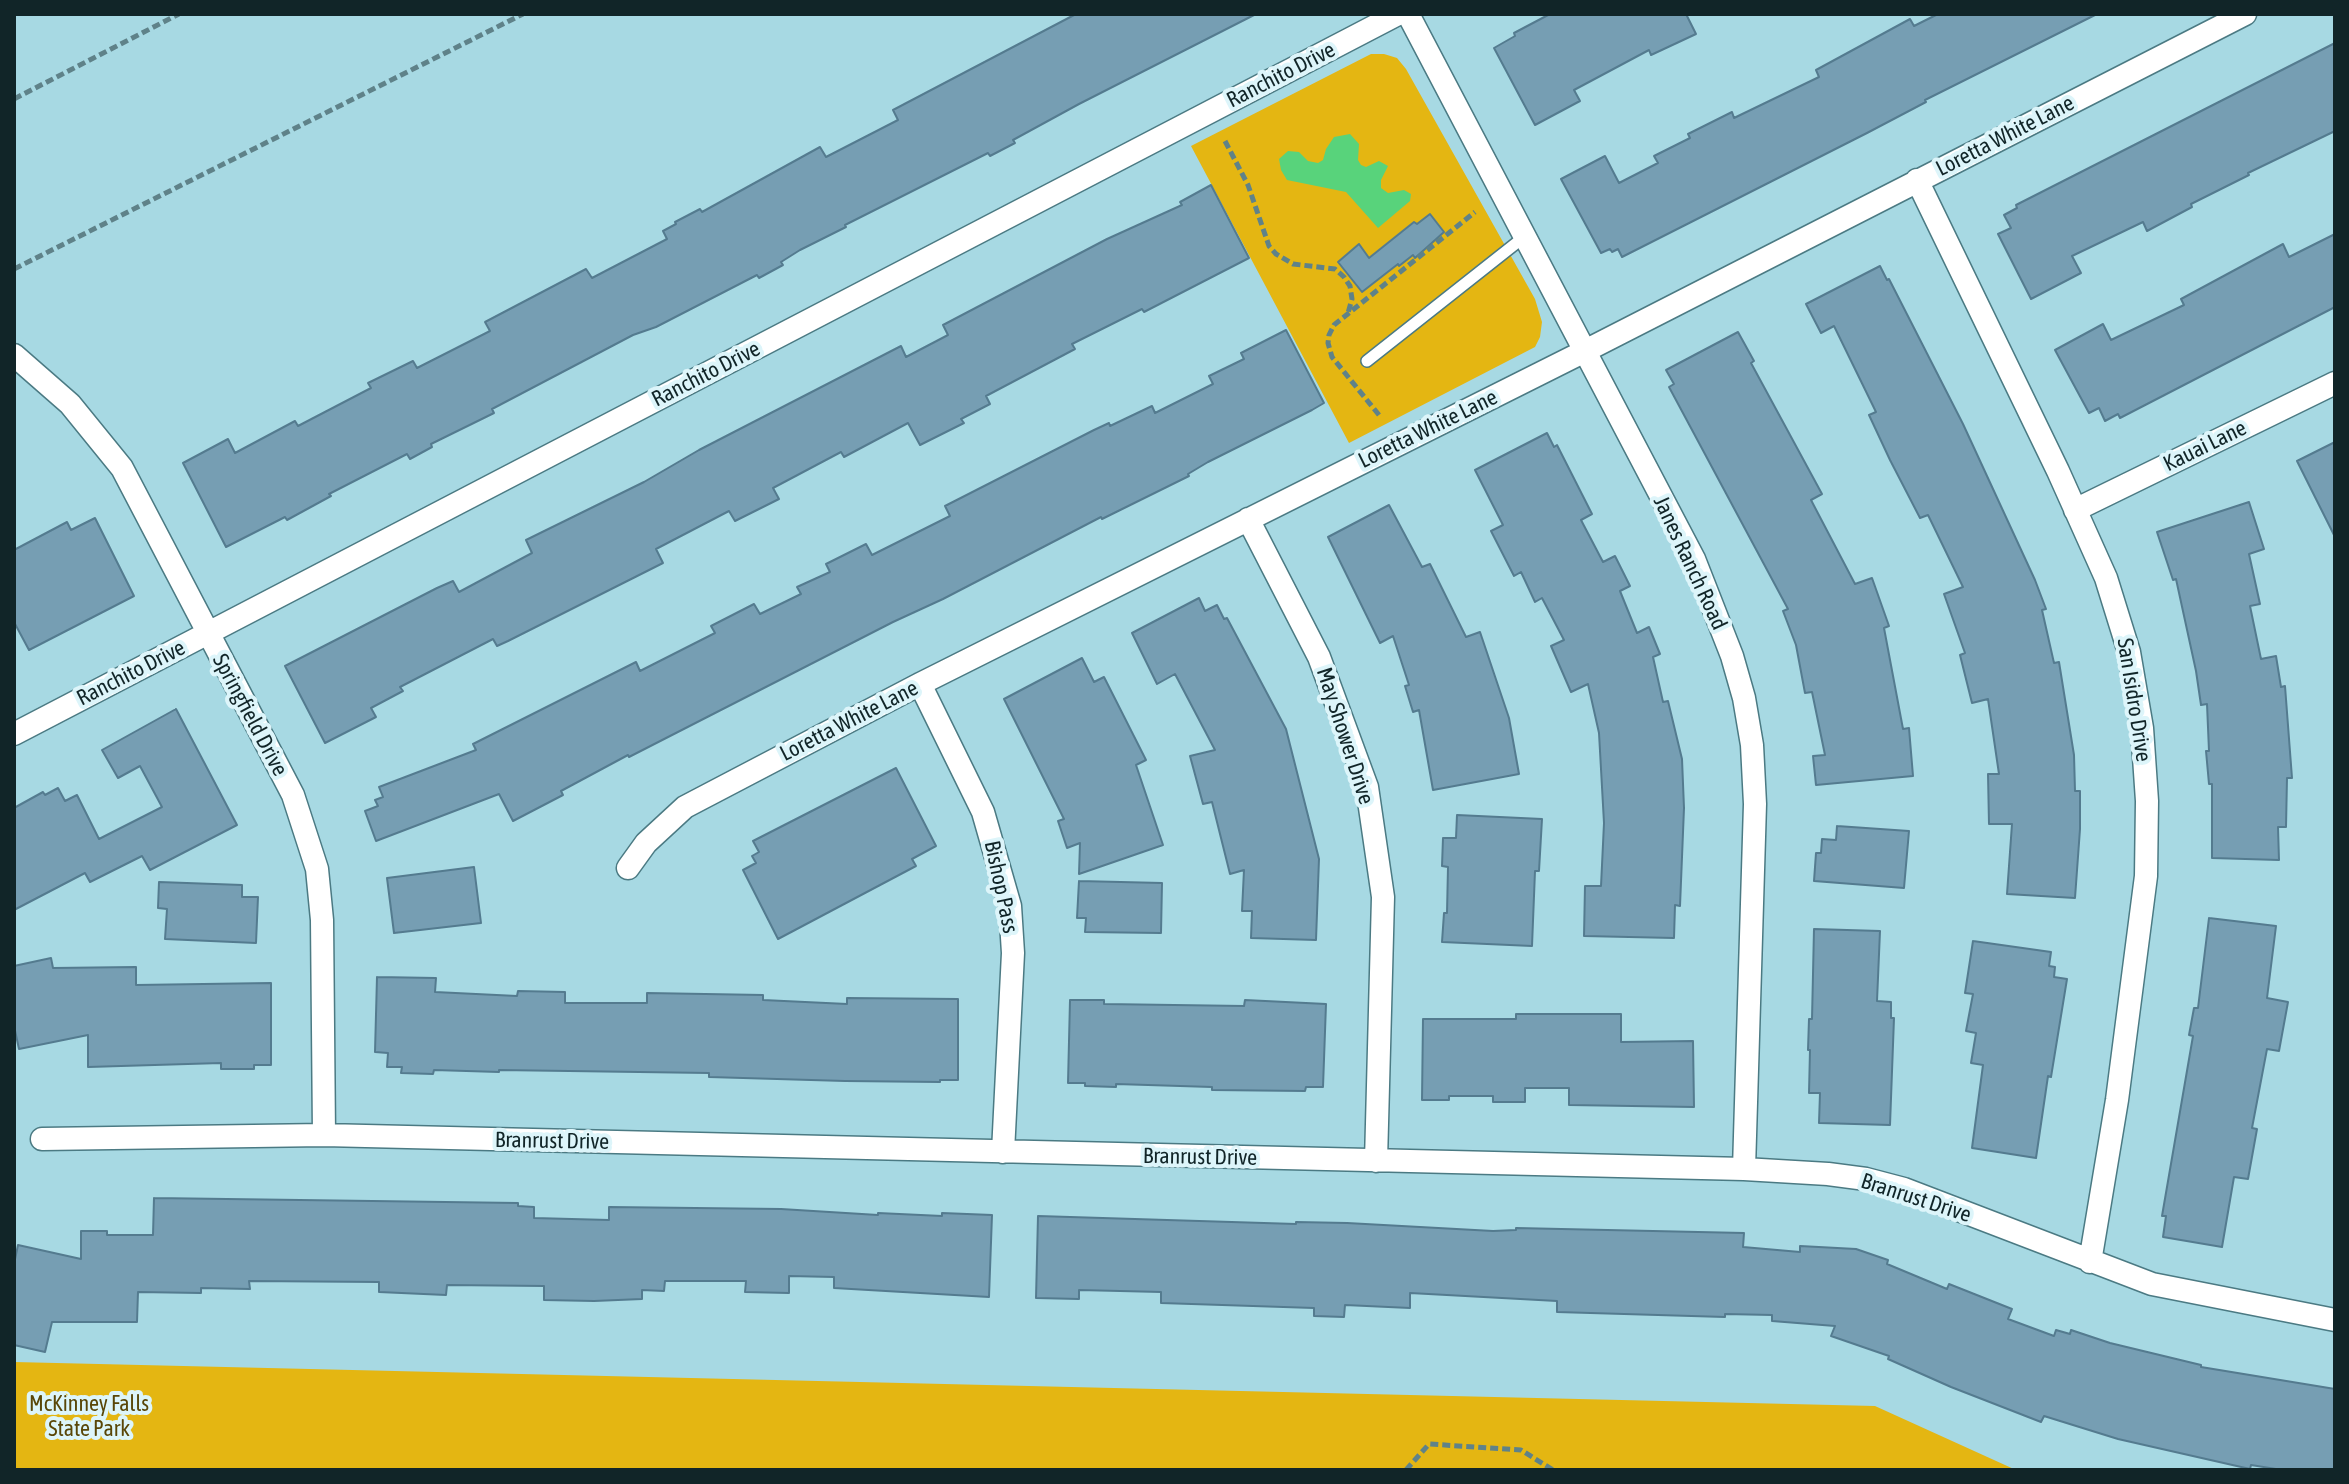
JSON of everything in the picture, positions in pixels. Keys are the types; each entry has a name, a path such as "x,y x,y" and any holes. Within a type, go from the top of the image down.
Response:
{"street":[{"name":"Ranchito Drive","path":"14,734 1398,14"},
{"name":"Janes Ranch Road","path":"1408,14 1694,559 1719,620 1744,698 1752,745 1755,804 1744,1169"},
{"name":"Loretta White Lane","path":"628,868 646,843 685,807 920,684 1583,352 2245,14"},
{"name":"San Isidro Drive","path":"1917,180 2106,578 2129,652 2142,728 2147,801 2144,892 2117,1100 2090,1262"},
{"name":"Springfield Drive","path":"14,355 70,404 122,468 293,795 317,869 322,920 324,1135"},
{"name":"Kauai Lane","path":"2075,510 2335,383"},
{"name":"May Shower Drive","path":"1248,519 1319,657 1367,787 1383,897 1376,1161"},
{"name":"Bishop Pass","path":"920,684 983,812 1010,906 1013,953 1003,1152"},
{"name":"Branrust Drive","path":"42,1139 324,1135 1744,1169 1866,1179 1904,1189 2152,1284 2335,1320"}],"lane":[{"path":"1367,361 1524,237"}],"path":[{"path":"14,99 179,14"},
{"path":"14,269 523,14"},
{"path":"1225,141 1248,185 1269,246 1293,264 1335,269 1350,286 1352,299 1348,314"},
{"path":"1379,415 1332,357 1328,343 1334,325 1475,212"},
{"path":"1406,1470 1429,1444 1521,1450 1553,1470"}],"green space":[{"path":"1371,54 1397,58 1406,69 1535,299 1542,322 1535,347 1349,443 1191,146"},
{"name":"McKinney Falls State Park","path":"14,1362 1875,1406 2016,1470 14,1470"}],"shaded area":[{"path":"1350,134 1359,144 1358,160 1361,165 1366,167 1379,161 1388,166 1381,180 1381,188 1388,193 1404,190 1411,194 1410,201 1378,228 1346,192 1287,180 1281,170 1279,159 1288,151 1299,152 1308,161 1318,163 1323,160 1334,137"}],"building":[{"path":"1076,14 1256,14 1079,104 990,156 988,153 845,225 759,278 757,275 656,327 633,335 492,409 494,413 431,444 432,447 410,459 407,454 329,494 331,496 287,520 285,517 226,547 183,463 228,439 235,453 295,421 298,426 371,388 368,383 413,361 417,368 490,331 485,322 586,269 592,278 667,239 663,231 675,222 700,209 702,212 820,147 826,157 898,120 893,110"},
{"path":"1550,14 1686,14 1696,34 1651,55 1649,50 1574,90 1580,101 1535,125 1494,48 1515,36 1514,33"},
{"path":"1938,14 2097,14 1622,257 1618,249 1601,253 1561,179 1605,156 1619,183 1658,163 1654,156 1690,138 1688,134 1732,112 1734,118 1819,77 1816,70 1910,19 1914,26"},
{"path":"2335,43 2335,131 2248,173 2147,231 2143,222 2072,256 2081,273 2031,299 1998,234 2011,228 2004,215 2017,208 2016,205"},
{"path":"1211,185 1249,258 1144,312 1142,309 1072,344 1075,349 986,396 990,404 961,419 964,423 920,445 908,423 844,457 841,452 773,488 779,499 735,521 729,511 656,549 663,563 508,641 497,646 493,639 400,687 403,691 371,708 376,717 325,743 285,666 453,581 459,592 532,553 526,540 644,482 699,450 901,346 906,357 948,335 943,325 1107,239 1182,205 1180,202"},
{"path":"1430,214 1444,232 1415,258 1413,255 1398,264 1362,292 1338,262 1359,244 1369,258 1414,222 1417,224"},
{"path":"2335,234 2335,307 2120,418 2118,414 2105,421 2099,408 2089,413 2055,350 2103,324 2111,340 2184,305 2181,299 2283,244 2289,257"},
{"path":"1880,266 1963,424 2046,609 2042,610 2054,663 2059,662 2074,755 2075,791 2080,791 2075,898 2007,894 2012,824 1989,824 1988,774 1999,774 1988,699 1972,703 1960,655 1965,653 1944,594 1963,587 1928,515 1920,518 1890,460 1869,415 1876,412 1834,326 1821,333 1806,304"},
{"path":"1286,330 1324,403 1312,410 1208,462 1189,476 1101,517 628,755 513,821 499,794 376,841 365,811 378,806 375,800 383,797 379,787 476,750 473,744 636,662 640,671 715,633 711,626 754,604 760,614 801,594 797,587 830,572 826,564 866,544 872,555 950,516 945,506 1094,430 1109,423 1110,426 1152,406 1155,413 1213,384 1209,376 1244,359 1241,353"},
{"path":"1738,332 1754,361 1751,363 1822,494 1811,500 1855,584 1872,578 1889,626 1884,628 1903,729 1909,728 1913,776 1816,785 1813,756 1825,755 1812,692 1805,693 1796,645 1783,611 1788,609 1669,387 1674,384 1666,370"},
{"path":"1547,433 1554,447 1557,445 1592,514 1581,520 1603,562 1615,556 1630,586 1620,591 1637,633 1649,627 1660,654 1653,657 1663,702 1668,701 1682,759 1684,808 1680,906 1675,905 1674,938 1584,936 1585,886 1601,886 1604,823 1599,733 1588,684 1571,692 1551,646 1564,640 1542,598 1535,602 1521,572 1514,576 1491,531 1503,525 1475,470"},
{"path":"2335,442 2335,537 2297,461"},
{"path":"2249,502 2264,549 2249,554 2260,604 2250,606 2261,659 2276,656 2281,687 2285,686 2292,778 2287,778 2286,827 2278,827 2279,860 2212,858 2212,784 2209,784 2206,751 2209,751 2207,704 2201,705 2176,579 2173,580 2157,532"},
{"path":"1389,505 1422,567 1430,564 1466,637 1480,632 1509,718 1519,774 1433,790 1419,710 1413,712 1405,686 1409,685 1393,636 1380,643 1328,537"},
{"path":"95,518 134,596 29,650 14,622 14,550 67,522 71,530"},
{"path":"1199,598 1205,611 1217,605 1224,619 1227,618 1286,729 1319,859 1316,940 1251,938 1252,911 1242,911 1244,870 1230,874 1212,802 1203,804 1190,756 1215,750 1175,674 1157,684 1132,633"},
{"path":"1082,658 1094,682 1104,677 1146,760 1136,765 1163,845 1079,874 1080,843 1067,848 1058,821 1064,819 1004,699"},
{"path":"176,709 237,825 150,870 142,856 90,882 85,873 14,910 14,808 43,792 45,795 58,788 65,801 77,795 99,839 162,807 140,766 118,778 102,750"},
{"path":"896,768 936,846 912,859 916,866 778,939 743,870 756,863 752,856 759,852 753,841"},
{"path":"1457,815 1542,819 1539,871 1535,871 1532,946 1442,942 1444,913 1447,913 1448,867 1442,866 1443,838 1456,838"},
{"path":"1837,826 1909,831 1904,888 1814,881 1816,853 1821,853 1822,839 1836,840"},
{"path":"474,867 481,923 394,933 387,878"},
{"path":"1079,881 1162,883 1161,933 1085,932 1086,918 1077,918"},
{"path":"159,882 242,885 242,897 258,897 256,943 165,939 167,909 158,908"},
{"path":"2209,918 2276,926 2267,998 2288,1002 2279,1051 2267,1049 2252,1128 2257,1129 2248,1179 2234,1177 2222,1247 2163,1237 2166,1216 2162,1216 2193,1036 2189,1035 2194,1008 2198,1008"},
{"path":"1814,929 1880,931 1877,1001 1891,1002 1891,1018 1894,1018 1890,1125 1819,1123 1820,1093 1809,1093"},
{"path":"1973,941 2051,952 2049,966 2055,967 2054,977 2067,979 2036,1158 1972,1148 1983,1065 1971,1063 1976,1033 1966,1031 1973,994 1965,993"},
{"path":"51,958 53,968 136,967 136,985 271,983 271,1065 254,1065 254,1069 221,1069 221,1063 88,1067 88,1035 19,1049 14,1026 14,966"},
{"path":"377,977 436,978 435,992 517,996 518,991 565,992 565,1003 647,1003 647,993 763,995 763,1000 847,1004 847,998 958,999 958,1080 845,1081 709,1077 709,1073 499,1070 401,1073 402,1067 387,1067 388,1053 375,1052"},
{"path":"1070,1000 1104,1000 1104,1004 1244,1006 1245,1000 1326,1004 1323,1087 1306,1087 1305,1091 1212,1090 1212,1087 1116,1084 1116,1087 1068,1083"},
{"path":"1516,1014 1621,1014 1621,1042 1693,1041 1694,1107 1569,1105 1569,1088 1525,1088 1525,1102 1493,1102 1493,1096 1449,1096 1449,1100 1422,1100 1423,1019 1516,1019"},
{"path":"154,1198 518,1203 518,1206 534,1207 534,1218 609,1220 609,1207 992,1215 989,1297 834,1288 834,1277 789,1276 789,1293 745,1292 746,1281 665,1281 664,1291 642,1290 642,1299 594,1301 544,1300 544,1286 447,1285 446,1295 379,1292 379,1282 249,1281 250,1289 201,1288 201,1293 138,1292 137,1322 52,1322 45,1352 14,1345 14,1264 18,1245 81,1259 81,1231 107,1231 107,1235 153,1235"},
{"path":"1038,1216 1347,1223 1493,1231 1516,1228 1744,1233 1743,1247 1800,1252 1800,1246 1856,1249 1888,1260 1887,1264 1947,1289 1949,1284 2012,1309 2008,1319 2054,1336 2056,1330 2070,1334 2071,1330 2201,1367 2335,1389 2335,1470 2282,1470 2251,1465 2250,1469 2118,1439 2044,1416 2041,1422 1951,1387 1888,1359 1889,1356 1831,1336 1835,1326 1772,1321 1772,1315 1725,1314 1725,1317 1557,1312 1557,1301 1410,1293 1410,1308 1345,1305 1344,1317 1314,1316 1314,1308 1161,1303 1161,1292 1079,1290 1079,1299 1036,1298"}]}
